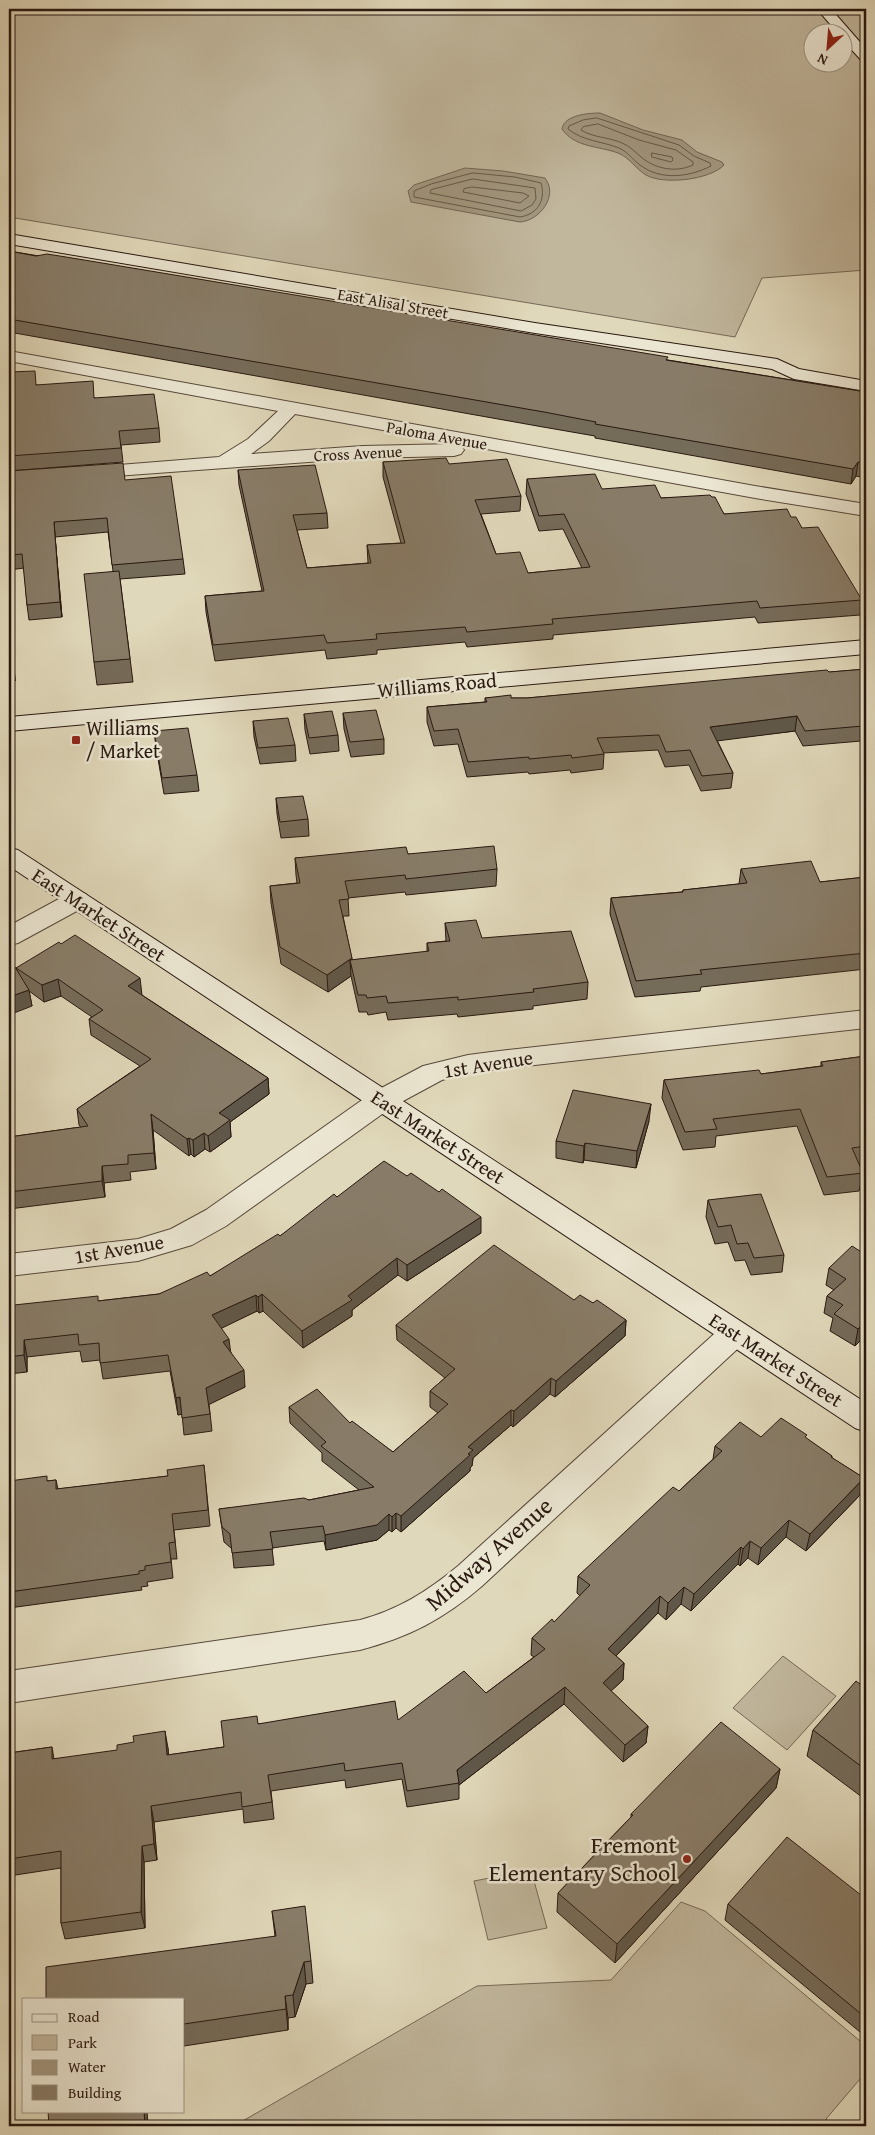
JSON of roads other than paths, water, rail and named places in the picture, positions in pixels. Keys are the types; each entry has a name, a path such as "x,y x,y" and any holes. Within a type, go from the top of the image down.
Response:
{"street":[{"path":"824,9 866,57"},
{"name":"East Alisal Street","path":"12,242 535,328 778,364 794,374 866,369"},
{"name":"Paloma Avenue","path":"13,357 820,504 866,510"},
{"name":"East Alisal Street","path":"829,372 866,386"},
{"name":"Cross Avenue","path":"217,462 252,446 274,427 290,408"},
{"name":"Cross Avenue","path":"68,474 217,462 396,451 528,451"},
{"name":"Williams Road","path":"9,724 866,647"},
{"path":"9,744 77,718"},
{"name":"East Market Street","path":"9,855 866,1419"},
{"path":"9,937 77,900"},
{"name":"1st Avenue","path":"9,1265 138,1250 181,1237 216,1218 382,1100 433,1073 468,1064 866,1019"},
{"name":"Midway Avenue","path":"9,1687 360,1635 401,1624 439,1602 470,1576 736,1333"}],"water":[{"path":"600,113 643,130 682,140 697,152 722,162 724,165 717,170 698,177 674,180 654,178 646,175 622,155 588,146 574,140 562,129 564,124 572,118 583,114"},
{"path":"465,168 503,171 545,178 550,192 548,200 534,217 520,222 411,202 408,191 414,185"}],"place":[{"name":"Williams / Market","path":"76,740"},
{"name":"Fremont Elementary School","path":"687,1859"}]}
